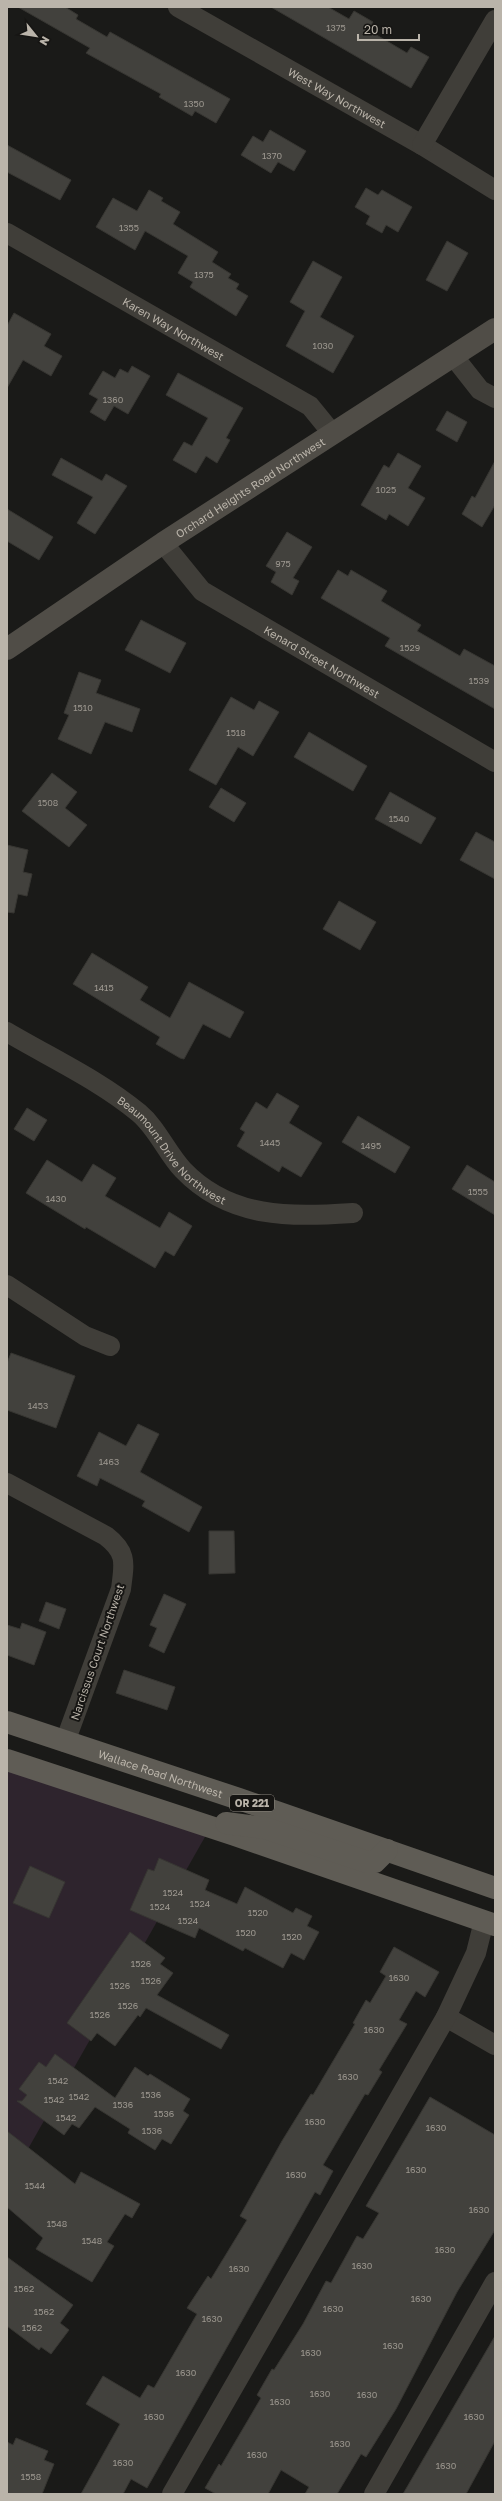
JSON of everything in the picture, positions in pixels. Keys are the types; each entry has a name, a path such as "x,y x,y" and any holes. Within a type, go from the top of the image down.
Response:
{"main road":[{"name":"Orchard Heights Road Northwest","path":"7,649 163,543 454,357 495,329"},
{"name":"Wallace Road Northwest","path":"7,1722 495,1888"},
{"path":"7,1760 490,1923"},
{"path":"197,1823 240,1823 265,1828 371,1862 380,1859 387,1850"}],"street":[{"name":"West Way Northwest","path":"188,10 495,190"},
{"path":"422,146 495,20"},
{"name":"Karen Way Northwest","path":"7,234 310,406 332,434"},
{"path":"454,357 480,390 495,398"},
{"name":"Kenard Street Northwest","path":"163,543 202,591 495,762"},
{"name":"Beaumount Drive Northwest","path":"7,1032 120,1098 140,1114 182,1170 202,1188 224,1201 248,1209 276,1213 313,1215 353,1213"},
{"path":"7,1285 85,1336 110,1346"},
{"name":"Narcissus Court Northwest","path":"7,1483 106,1536 116,1544 123,1554 121,1589 65,1742"},
{"path":"172,2494 446,2017 490,1923"},
{"path":"446,2017 495,2045"},
{"path":"374,2494 495,2282"}],"shaded area":[{"path":"7,1759 214,1821 7,2186"}],"building":[{"path":"18,7 65,7 78,15 76,19 107,37 110,32 230,99 216,123 195,111 192,116 159,97 161,94 86,53 90,48"},
{"path":"271,7 328,7 349,19 354,11 373,22 368,30 407,53 411,47 429,57 411,88"},
{"path":"270,130 306,151 294,171 278,162 271,173 241,155 253,136 263,142"},
{"path":"7,145 71,180 60,200 7,172"},
{"path":"366,188 378,195 382,190 412,207 398,232 386,225 382,233 366,224 370,216 355,207"},
{"path":"149,190 163,198 161,201 180,212 173,224 218,252 212,262 231,274 228,278 239,284 236,289 248,296 236,316 190,287 193,282 178,273 188,256 145,231 135,250 96,227 113,198 137,211"},
{"path":"447,241 468,253 447,291 426,280"},
{"path":"313,261 342,277 320,317 354,336 333,373 286,346 305,311 290,302"},
{"path":"14,313 51,334 44,346 62,356 51,376 23,360 7,388 7,326"},
{"path":"132,366 150,376 128,414 114,406 105,421 90,412 98,399 89,394 103,371 115,378 120,369 128,373"},
{"path":"178,373 243,408 226,438 230,440 217,463 206,456 196,473 173,460 184,442 192,446 208,418 166,395"},
{"path":"447,411 467,422 457,442 436,430"},
{"path":"398,453 421,466 408,488 425,498 408,526 389,514 386,520 361,505 384,465 389,468"},
{"path":"61,458 102,481 106,474 127,486 95,534 77,523 93,497 52,475"},
{"path":"495,461 495,505 482,527 462,514 472,496 475,498"},
{"path":"7,509 53,537 39,560 7,541"},
{"path":"287,532 312,547 293,578 299,581 292,595 271,582 276,572 266,566"},
{"path":"338,570 348,576 351,570 387,591 381,601 421,625 417,631 460,656 464,649 495,666 495,709 385,646 390,638 321,598"},
{"path":"141,620 186,643 170,673 125,650"},
{"path":"79,672 101,680 96,693 140,709 132,732 105,722 91,754 58,739 69,715 64,713"},
{"path":"231,697 254,710 259,701 279,712 253,756 238,747 216,785 189,770"},
{"path":"309,732 367,766 353,791 294,757"},
{"path":"52,773 77,792 65,808 87,825 69,847 22,811"},
{"path":"221,788 246,803 234,822 209,807"},
{"path":"390,792 436,818 421,844 375,819"},
{"path":"476,832 495,842 495,879 460,860"},
{"path":"7,845 28,850 23,872 32,874 27,896 18,894 14,913 7,912"},
{"path":"339,901 376,922 360,950 323,929"},
{"path":"92,953 148,987 140,1000 170,1018 189,982 244,1012 230,1038 203,1024 184,1059 180,1058 156,1044 160,1037 73,984"},
{"path":"277,1093 299,1106 289,1123 322,1143 301,1177 282,1166 279,1172 237,1146 245,1132 240,1129 256,1102 267,1109"},
{"path":"27,1108 47,1120 34,1141 14,1129"},
{"path":"358,1116 410,1147 395,1173 342,1142"},
{"path":"47,1160 82,1182 93,1164 116,1178 105,1196 160,1228 169,1212 192,1226 174,1256 165,1251 155,1268 86,1227 85,1229 26,1193"},
{"path":"467,1165 495,1182 495,1215 452,1189"},
{"path":"11,1353 75,1376 56,1428 7,1410 7,1363"},
{"path":"138,1424 159,1434 140,1472 202,1507 189,1532 142,1506 145,1501 100,1478 97,1486 77,1476 99,1432 126,1446"},
{"path":"209,1531 234,1531 235,1573 209,1574"},
{"path":"164,1594 186,1604 164,1653 149,1646 157,1628 150,1625"},
{"path":"46,1602 66,1609 59,1629 39,1621"},
{"path":"22,1623 46,1632 34,1665 7,1655 7,1625 20,1629"},
{"path":"124,1670 175,1687 167,1710 116,1693"},
{"path":"159,1858 209,1880 205,1890 237,1904 245,1887 293,1913 296,1908 312,1916 307,1926 319,1932 304,1960 291,1953 283,1968 245,1948 243,1951 199,1928 195,1938 130,1910 148,1869 154,1871"},
{"path":"30,1866 65,1882 49,1918 13,1903"},
{"path":"130,1932 165,1958 160,1964 173,1973 157,1995 229,2035 221,2049 146,2008 140,2017 138,2015 115,2046 97,2033 91,2041 67,2023"},
{"path":"394,1947 439,1972 425,1997 416,1991 399,2020 407,2024 379,2070 382,2072 368,2095 365,2094 323,2165 333,2171 320,2195 315,2192 147,2488 131,2479 123,2494 81,2494 120,2424 86,2404 103,2376 140,2398 148,2385 154,2388 197,2314 187,2308 208,2276 211,2279 247,2220 240,2216 282,2141 311,2094 313,2095 355,2024 353,2023 366,2000 370,2003 386,1976 380,1972"},
{"path":"55,2054 115,2098 135,2067 148,2076 150,2074 190,2099 183,2111 189,2115 171,2144 162,2139 155,2150 128,2133 130,2129 95,2107 79,2128 72,2124 64,2135 17,2101 22,2101 27,2095 19,2089 39,2062 46,2067"},
{"path":"430,2097 495,2135 495,2230 457,2292 396,2409 366,2457 361,2454 337,2494 305,2494 309,2487 281,2470 268,2494 216,2494 205,2488 219,2464 221,2466 261,2398 257,2395 272,2369 274,2370 303,2324 326,2281 331,2283 357,2236 363,2239 379,2213 366,2206"},
{"path":"7,2131 75,2184 81,2172 140,2204 132,2218 125,2214 107,2242 114,2246 92,2282 36,2249 43,2238 7,2207"},
{"path":"7,2257 73,2305 60,2323 69,2330 51,2354 41,2347 39,2350 7,2326"},
{"path":"495,2336 495,2441 466,2494 403,2494"},
{"path":"16,2438 48,2451 44,2460 54,2464 42,2494 7,2494 7,2442 13,2445"}]}
